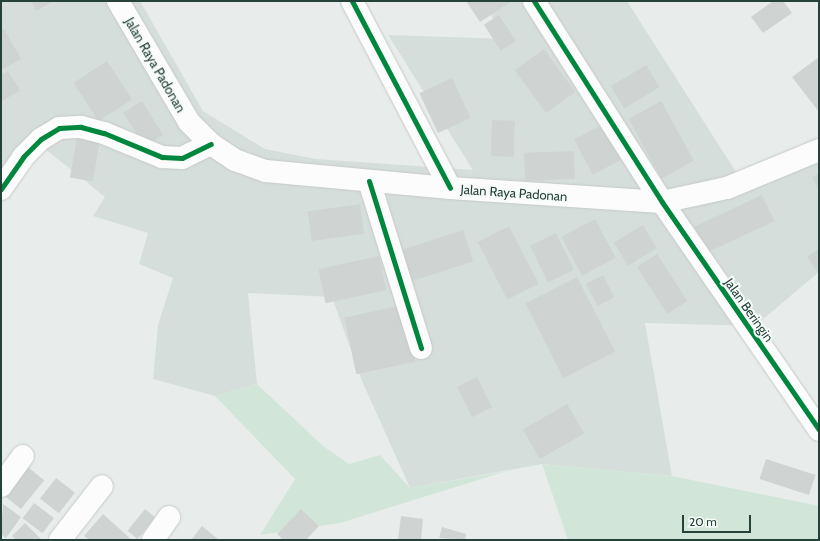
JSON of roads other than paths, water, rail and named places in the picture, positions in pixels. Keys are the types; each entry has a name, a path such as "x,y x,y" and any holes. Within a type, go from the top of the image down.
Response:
{"street":[{"name":"Jalan Raya Padonan","path":"118,1 171,96 211,144 235,160 266,171 450,188 662,202 727,188 819,150"},
{"path":"352,1 450,188"},
{"name":"Jalan Beringin","path":"534,1 662,202 819,430"},
{"path":"1,189 23,157 41,139 59,128 81,127 104,133 162,157 182,158 211,144"},
{"path":"369,181 421,348"},
{"path":"1,486 23,456"},
{"path":"60,540 102,486"},
{"path":"153,540 169,517"}]}
